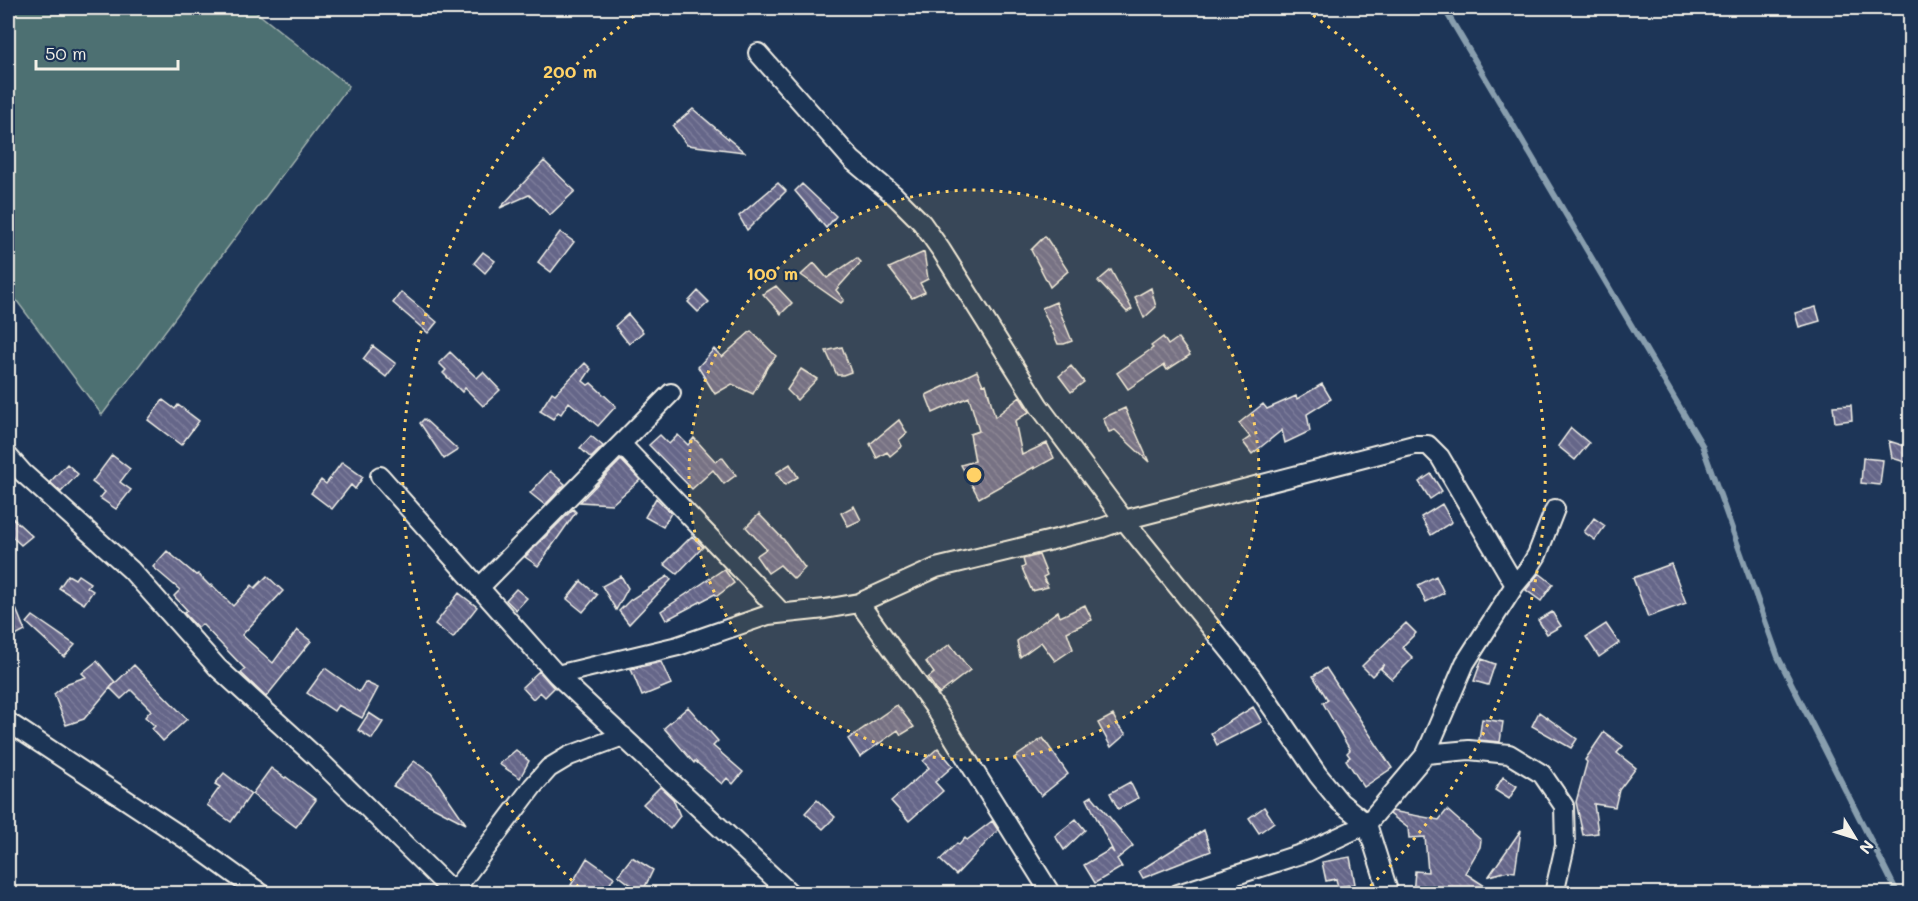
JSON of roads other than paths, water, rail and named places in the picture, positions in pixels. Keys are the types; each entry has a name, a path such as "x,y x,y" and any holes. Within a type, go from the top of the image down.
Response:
{"street":[{"path":"758,53 852,160 895,196 922,224 941,250 1039,406 1125,519 1252,678 1318,775 1340,802 1367,824 1389,894"},
{"path":"479,588 671,393"},
{"path":"621,445 782,613"},
{"path":"557,675 678,646 753,618 859,603 936,568 1102,528 1125,519 1414,445 1428,445 1440,457 1515,585"},
{"path":"8,456 23,473 131,570 218,668 316,757 455,892 533,786 549,768 569,756 623,736"},
{"path":"380,476 557,675 791,894"},
{"path":"1178,894 1308,852 1367,824 1426,754 1465,663 1515,585 1538,555 1555,509"},
{"path":"859,603 935,708 1051,894"},
{"path":"8,722 187,840 262,894"},
{"path":"1426,754 1469,750 1509,754 1542,774 1564,806 1565,846 1554,894"}],"waterway":[{"path":"1444,8 1702,445 1778,657 1898,894"}]}
